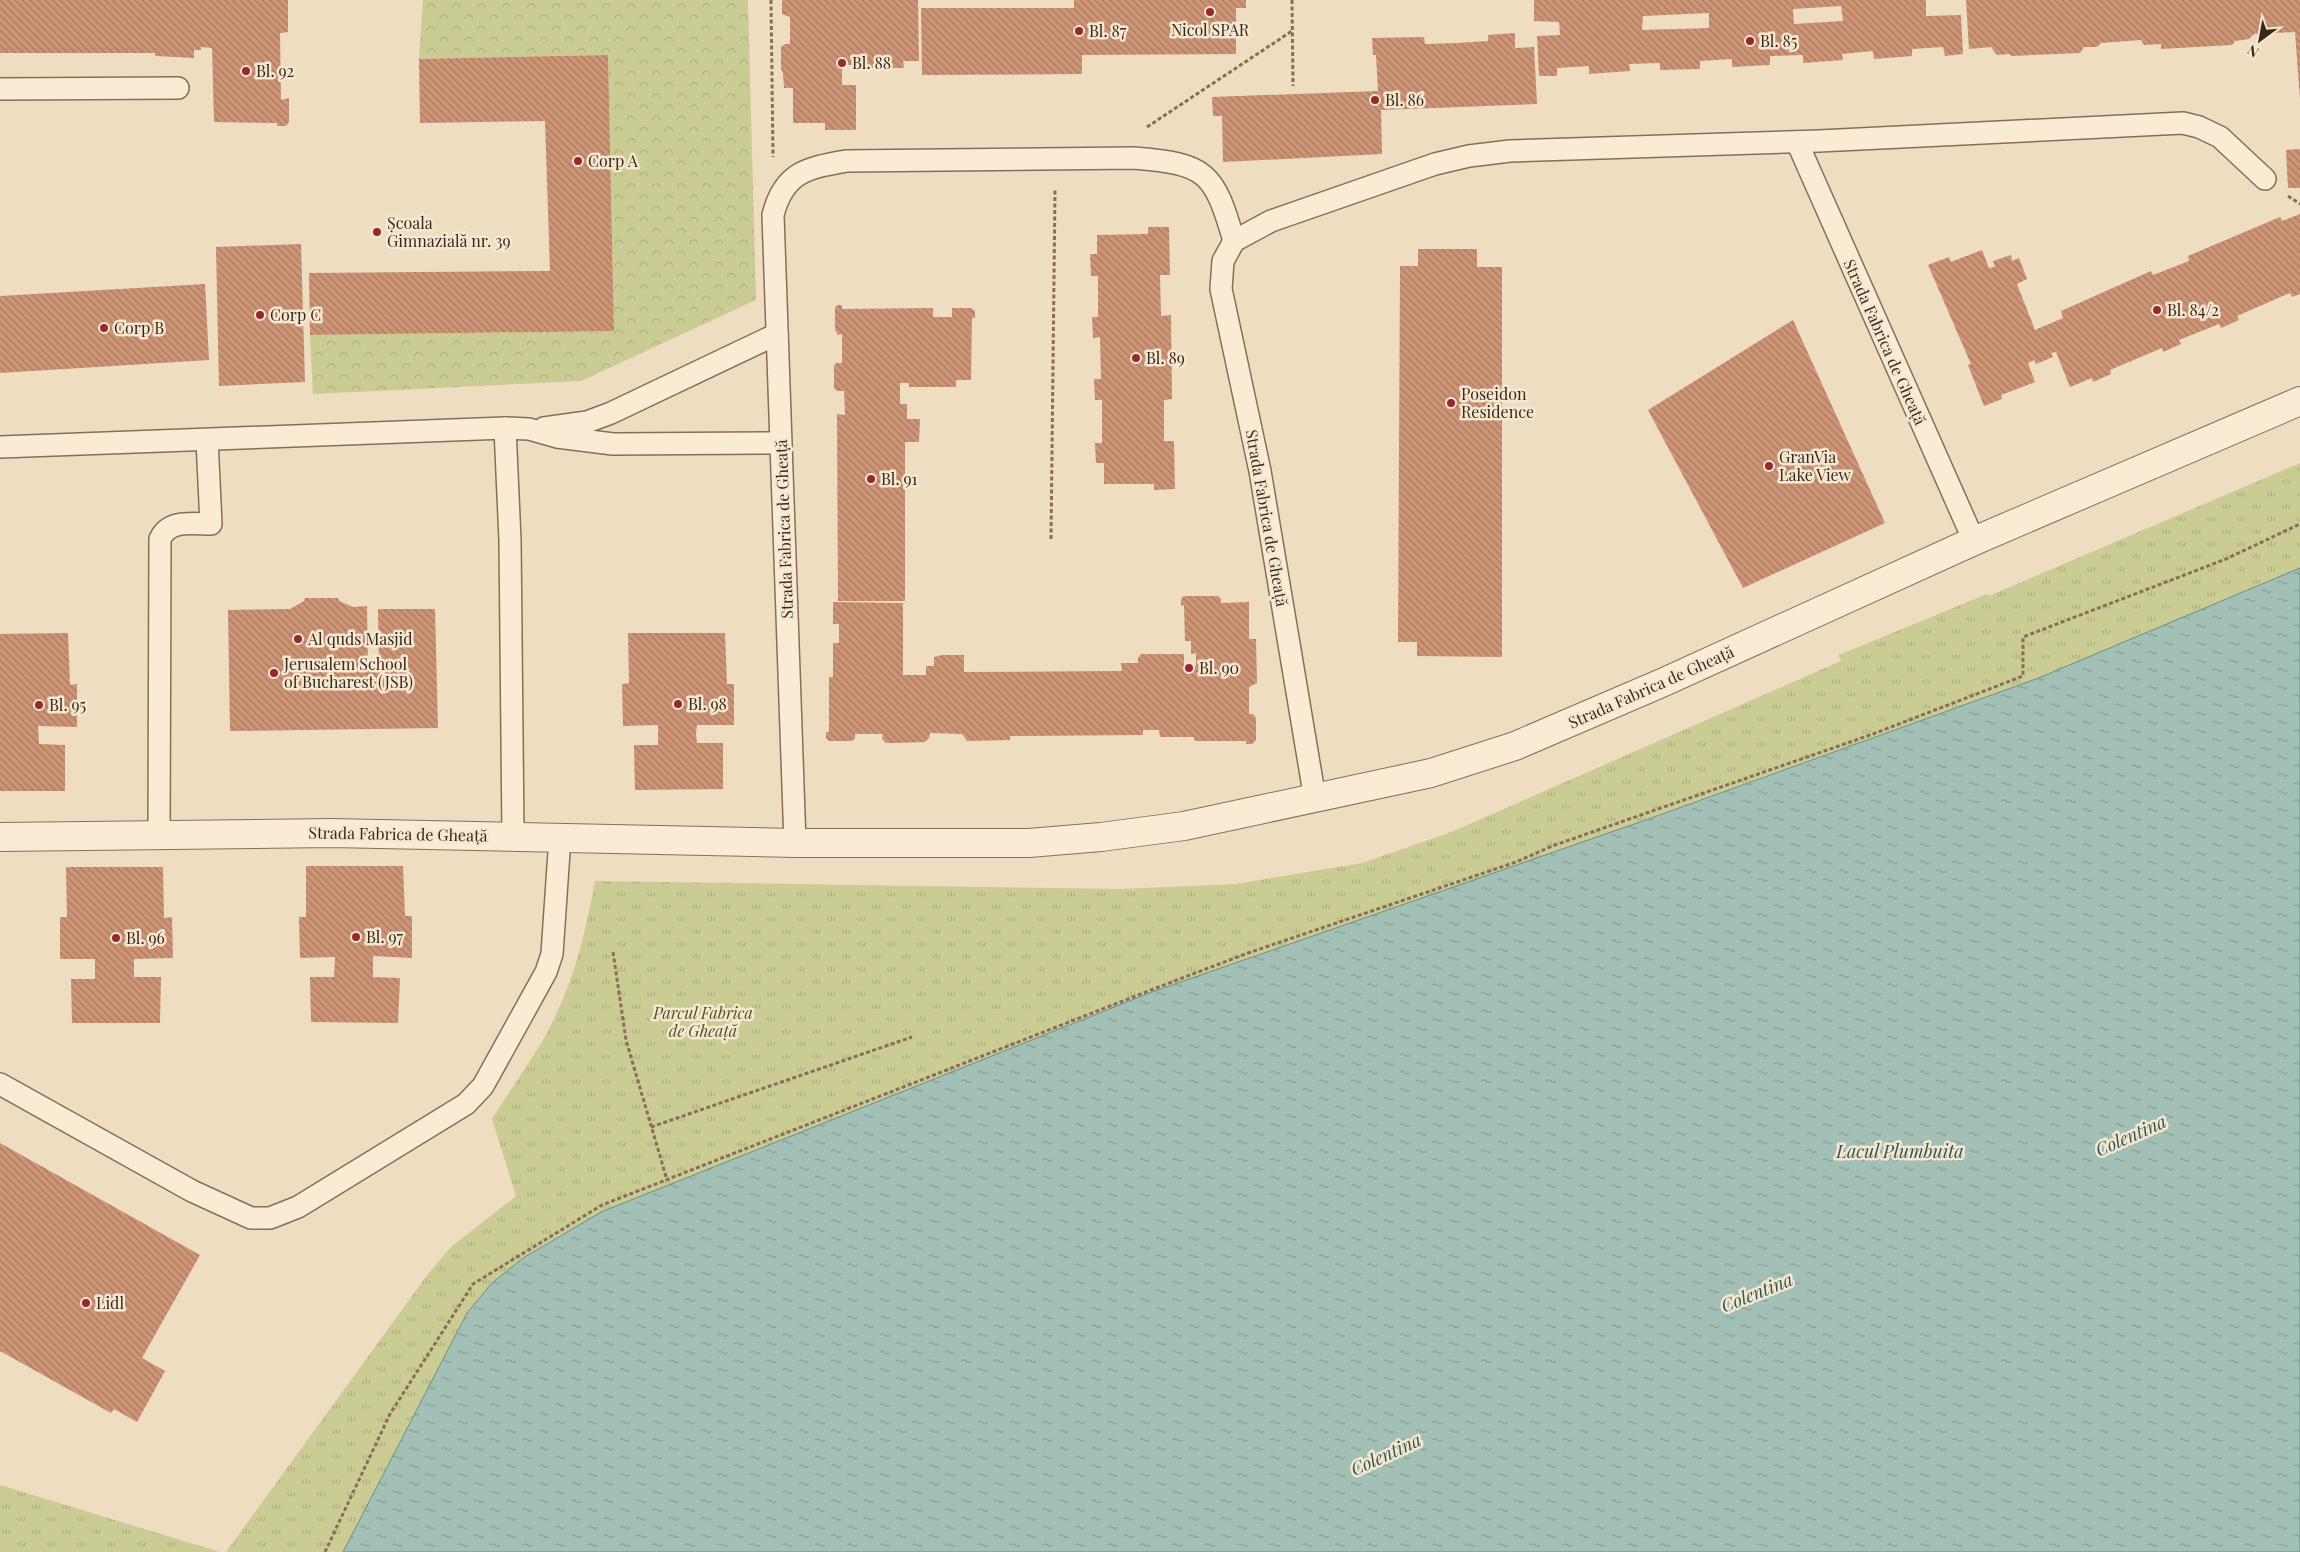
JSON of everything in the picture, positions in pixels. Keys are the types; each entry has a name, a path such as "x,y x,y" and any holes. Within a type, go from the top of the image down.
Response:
{"street":[{"name":"Strada Fabrica de Gheață","path":"0,837 159,834 513,835 795,843 1029,843 1101,838 1184,826 1431,773 1515,746 1672,679 1974,541 2300,401"}],"lane":[{"path":"0,89 178,88"},
{"path":"773,214 778,196 786,184 798,175 846,161 1134,158 1175,161 1195,169 1209,179 1218,192 1234,241 1271,221 1435,164 1469,156 1510,151 1797,142 2183,123 2199,127 2220,137 2265,179"},
{"name":"Strada Fabrica de Gheață","path":"1797,142 1974,541"},
{"name":"Strada Fabrica de Gheață","path":"773,214 795,843"},
{"name":"Strada Fabrica de Gheață","path":"1234,241 1223,261 1221,289 1265,498 1316,799"},
{"path":"0,447 529,428 587,422 611,413 777,334"},
{"path":"505,428 510,540 513,835"},
{"path":"529,428 557,437 612,444 780,443"},
{"path":"159,834 160,539 168,528 177,524 211,524 207,440"},
{"path":"0,1084 192,1191 251,1218 270,1218 298,1207 466,1104 483,1086 539,988 550,962 560,837"}],"path":[{"path":"771,0 773,214"},
{"path":"1292,0 1293,86"},
{"path":"1101,158 1292,31"},
{"path":"1051,539 1055,158"},
{"path":"325,1552 390,1414 473,1284 602,1205 1248,953 1516,862 1552,846 1873,734 2023,676 2023,637 2226,559 2300,524"},
{"path":"613,952 626,1040 667,1180"},
{"path":"651,1127 912,1037"}],"green space":[{"path":"423,0 748,0 756,300 581,381 313,394 310,335 614,331 608,55 419,59"},
{"name":"Parcul Fabrica de Gheață","path":"2300,463 2300,568 2036,679 1649,818 562,1234 523,1258 492,1283 467,1313 343,1552 226,1552 428,1274 452,1246 516,1196 492,1119 541,1043 562,1001 580,951 595,881 1121,889 1236,884 1362,863 1449,833 1841,661 1839,655 1987,594 1989,596"},
{"path":"0,1485 220,1552 0,1552"}],"water":[{"name":"Lacul Plumbuita","path":"2300,568 2300,1552 343,1552 467,1313 492,1283 523,1258 601,1212 1152,992 1640,822 2036,679"}],"building":[{"name":"Bl. 92","path":"0,0 288,0 288,32 280,33 281,100 289,98 289,122 286,126 277,126 277,123 214,122 212,48 201,47 201,50 194,50 194,58 155,56 155,53 0,53"},
{"name":"Bl. 88","path":"782,0 918,0 919,61 903,61 904,68 859,68 859,65 842,65 842,85 856,85 856,130 825,130 825,123 793,123 793,88 784,88 781,69 781,47 785,44 790,44 790,17 782,14"},
{"name":"Bl. 87","path":"1074,0 1246,0 1246,8 1236,8 1236,54 1082,55 1082,74 922,75 921,8 1074,8"},
{"name":"Bl. 85","path":"1534,0 1926,0 1926,16 1961,15 1963,54 1945,56 1943,47 1912,49 1912,56 1874,59 1873,51 1842,54 1843,60 1803,63 1803,55 1770,56 1770,65 1732,67 1732,59 1700,61 1700,69 1660,70 1660,63 1629,64 1630,71 1589,74 1589,66 1557,68 1557,76 1539,76 1537,36 1560,35 1559,22 1534,21","holes":["1841,6 1843,21 1794,24 1793,9","1709,13 1709,28 1642,30 1643,16"]},
{"path":"1966,0 2300,0 2300,99 2295,32 2254,34 2249,39 2235,41 2232,45 2161,49 2161,44 2144,45 2141,40 2101,43 2097,47 2084,47 2080,53 1997,55 1991,47 1969,49"},
{"name":"Bl. 86","path":"1515,33 1515,48 1534,47 1537,104 1381,110 1382,154 1223,162 1222,116 1213,116 1212,97 1378,91 1376,55 1373,55 1372,38 1424,37 1425,44 1457,43 1488,41 1488,35"},
{"name":"Corp A","path":"608,55 614,331 310,335 309,273 550,271 545,121 420,123 419,59"},
{"path":"2300,149 2300,188 2288,188 2286,150"},
{"name":"Bl. 84/2","path":"2300,214 2300,294 2292,297 2290,293 2237,316 2239,320 2221,328 2219,324 2179,340 2181,344 2163,352 2162,348 2110,370 2111,374 2093,382 2092,378 2070,387 2056,352 2051,353 2053,357 2036,364 2034,360 2028,363 2035,382 2001,395 2002,399 1984,406 1968,365 1971,364 1928,265 1949,257 1951,262 1982,250 1989,268 1995,267 1993,261 2011,255 2012,261 2019,258 2027,279 2017,284 2035,330 2063,318 2061,311 2151,271 2153,275 2189,261 2188,256 2280,217 2282,221"},
{"name":"Bl. 89","path":"1148,227 1169,227 1170,275 1160,275 1161,316 1171,315 1172,399 1164,400 1164,441 1174,441 1175,489 1154,490 1154,484 1104,484 1104,463 1096,463 1095,443 1102,443 1102,400 1095,400 1094,379 1101,379 1100,337 1093,338 1092,317 1098,317 1098,276 1091,276 1090,254 1097,254 1097,235 1148,234"},
{"name":"Corp C","path":"301,244 305,382 219,386 216,247"},
{"name":"Poseidon Residence","path":"1418,249 1477,249 1477,267 1502,267 1502,657 1417,656 1417,642 1398,642 1400,266 1418,266"},
{"name":"Corp B","path":"205,284 209,360 0,373 0,296"},
{"name":"Bl. 91","path":"842,305 842,309 933,308 933,317 952,317 952,308 971,308 975,311 975,318 972,318 971,380 956,380 956,387 909,387 909,383 900,383 900,404 907,404 907,419 920,419 919,442 905,442 905,601 838,601 837,414 845,415 844,391 837,391 834,388 834,366 836,363 842,363 842,334 838,335 835,330 835,307"},
{"name":"GranVia Lake View","path":"1793,320 1885,523 1743,588 1648,410"},
{"name":"Bl. 90","path":"1184,596 1218,596 1221,599 1221,603 1249,602 1249,639 1256,639 1257,683 1249,687 1249,714 1253,714 1256,718 1256,740 1252,744 1246,744 1246,741 1197,741 1194,740 1194,737 1160,737 1159,730 1143,730 1143,735 1010,736 1010,740 967,741 962,734 930,733 929,738 925,742 896,743 886,743 882,739 883,734 855,734 855,739 851,741 829,741 826,738 826,732 829,732 829,677 833,677 833,643 839,643 839,624 833,624 833,602 903,603 903,675 926,675 926,666 934,666 934,657 942,655 964,655 964,672 1122,671 1121,663 1138,663 1138,658 1141,654 1184,654 1184,666 1196,666 1196,653 1191,654 1191,641 1185,641 1184,605 1181,606 1181,599"},
{"name":"Al quds Masjid","path":"305,598 338,598 339,601 353,607 367,606 368,669 379,669 378,609 435,609 438,728 230,731 228,610 290,609 304,601"},
{"name":"Bl. 95","path":"68,633 70,685 77,684 77,727 38,726 39,744 65,745 65,791 0,791 0,634"},
{"name":"Bl. 98","path":"628,633 725,633 727,684 734,684 734,725 697,725 696,734 697,743 723,743 723,789 635,790 634,745 658,745 658,725 623,726 622,684 629,683"},
{"name":"Bl. 97","path":"306,866 403,866 405,916 412,916 412,958 373,956 373,977 400,978 398,1023 311,1022 310,977 334,977 335,957 300,958 299,917 306,917"},
{"name":"Bl. 96","path":"66,867 163,867 164,918 172,917 173,958 134,959 134,977 161,977 160,1023 72,1023 71,979 95,979 95,959 60,959 60,917 67,917"},
{"name":"Lidl","path":"0,1143 200,1255 142,1358 165,1371 137,1422 114,1409 111,1413 0,1351"}],"place":[{"name":"Nicol SPAR","path":"1210,12"},
{"name":"Bl. 87","path":"1079,31"},
{"name":"Bl. 85","path":"1750,41"},
{"name":"Bl. 88","path":"842,63"},
{"name":"Bl. 92","path":"246,71"},
{"name":"Bl. 86","path":"1375,100"},
{"name":"Corp A","path":"578,161"},
{"name":"Școala Gimnazială nr. 39","path":"377,232"},
{"name":"Bl. 84/2","path":"2157,310"},
{"name":"Corp C","path":"260,315"},
{"name":"Corp B","path":"104,328"},
{"name":"Bl. 89","path":"1136,358"},
{"name":"Poseidon Residence","path":"1451,403"},
{"name":"GranVia Lake View","path":"1769,466"},
{"name":"Bl. 91","path":"871,479"},
{"name":"Al quds Masjid","path":"298,639"},
{"name":"Bl. 90","path":"1189,668"},
{"name":"Jerusalem School of Bucharest (JSB)","path":"274,673"},
{"name":"Bl. 98","path":"678,704"},
{"name":"Bl. 95","path":"39,705"},
{"name":"Bl. 97","path":"356,937"},
{"name":"Bl. 96","path":"116,938"},
{"name":"Lidl","path":"86,1303"}],"water label":[{"name":"Colentina","path":"2131,1136"},
{"name":"Colentina","path":"1757,1293"},
{"name":"Colentina","path":"1386,1455"}]}
